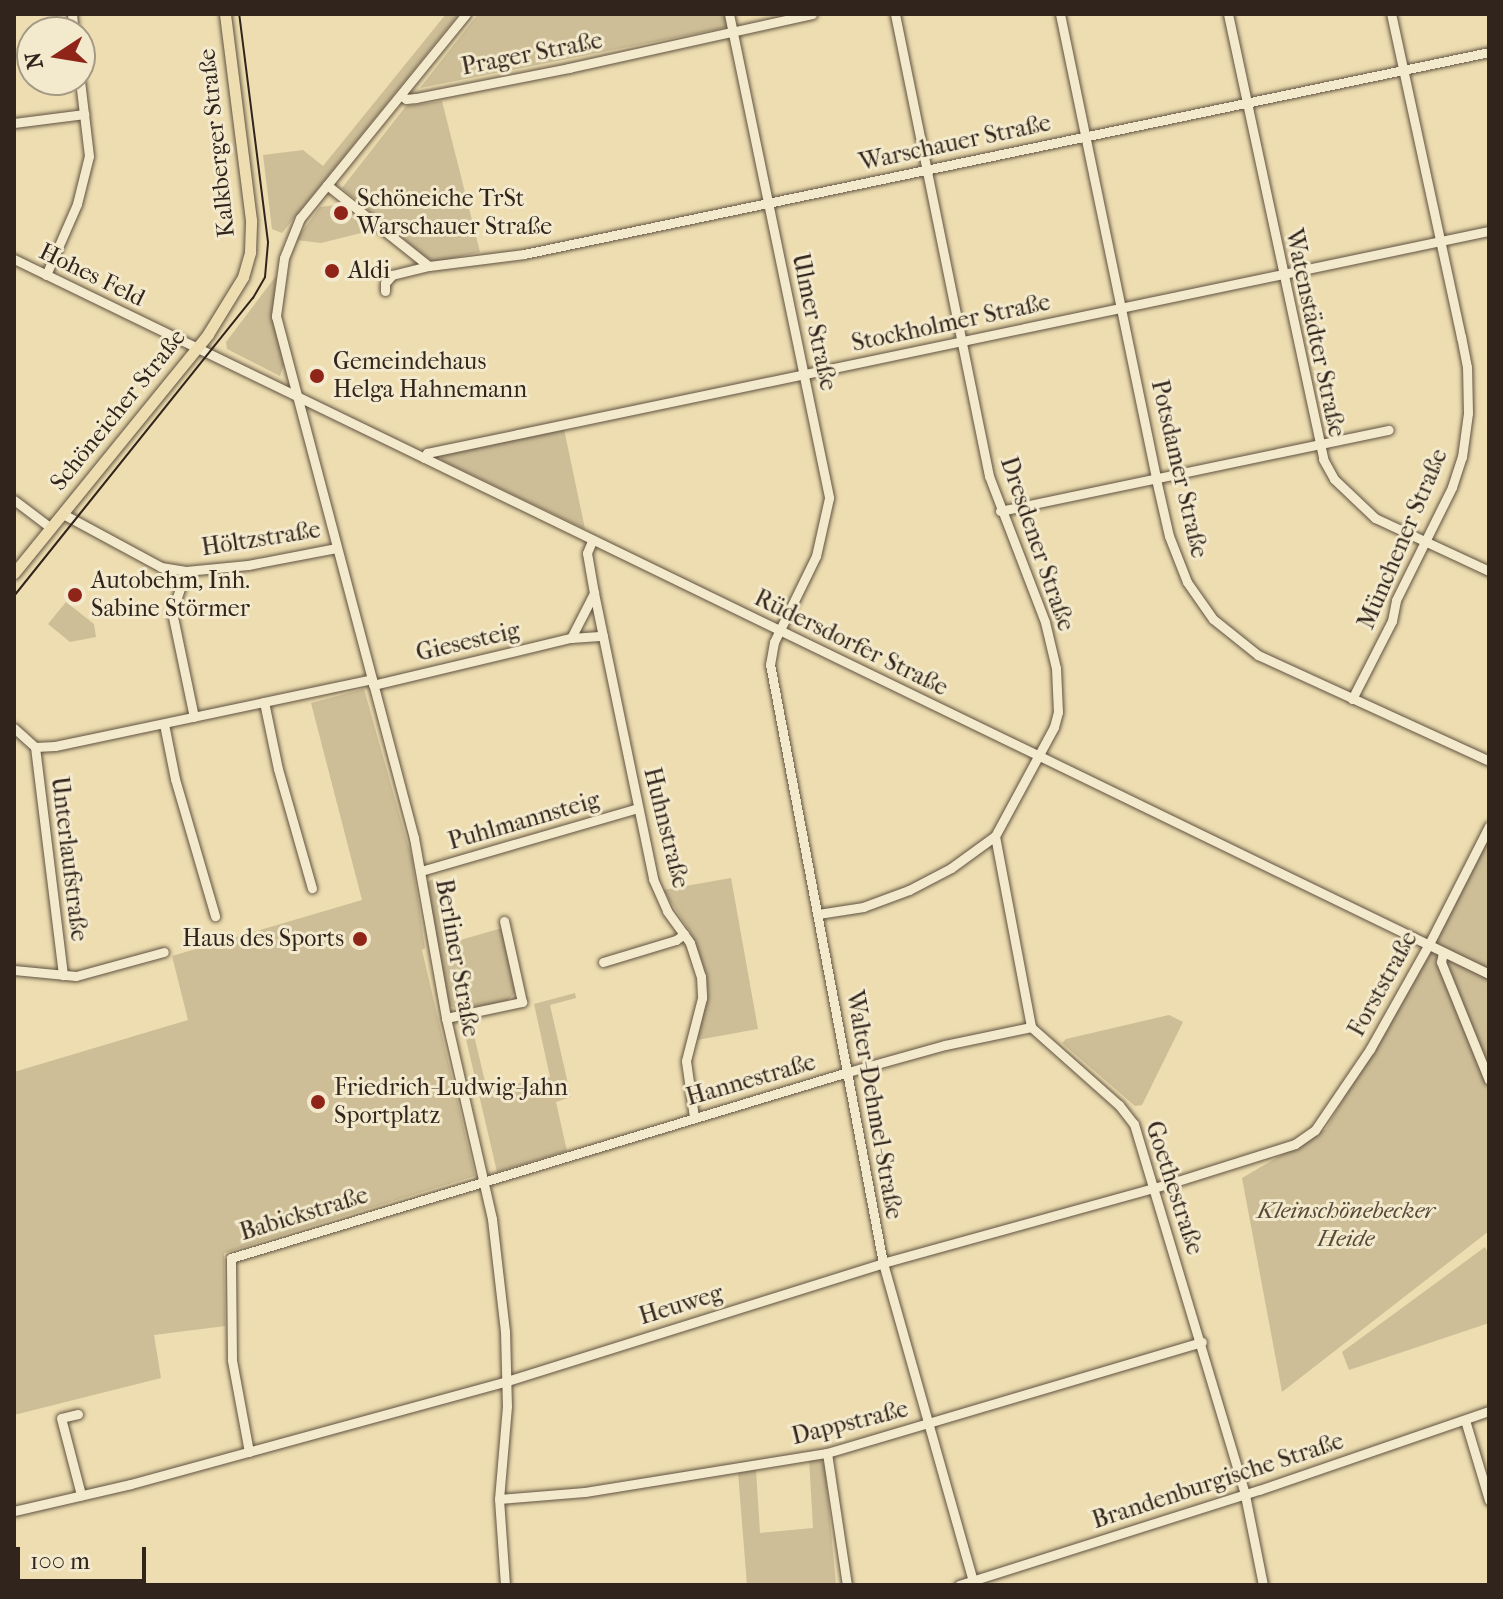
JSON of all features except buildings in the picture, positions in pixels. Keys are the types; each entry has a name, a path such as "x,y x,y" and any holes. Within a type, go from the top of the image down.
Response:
{"main road":[{"name":"Kalkberger Straße","path":"225,14 250,206 251,240 246,268"},
{"name":"Schöneicher Straße","path":"14,573 196,348 231,300 246,268"}],"street":[{"name":"Berliner Straße","path":"466,14 300,218 290,239 279,282 276,316 421,871 446,1018 485,1181 505,1331 507,1381 499,1499 505,1585"},
{"name":"Ulmer Straße","path":"729,14 826,476 828,516 816,556 780,631"},
{"name":"Prager Straße","path":"401,95 406,99 416,98 812,14"},
{"name":"Dresdener Straße","path":"895,14 989,476 1045,622 1056,668 1058,712 1040,756"},
{"name":"Potsdamer Straße","path":"1060,14 1156,479 1176,558 1187,582 1213,619 1240,643 1272,663 1489,761"},
{"name":"Watenstädter Straße","path":"1228,14 1318,445 1334,479 1375,518 1489,571"},
{"name":"Münchener Straße","path":"1352,699 1392,621 1396,600 1452,487 1462,457 1468,413 1467,367 1391,14"},
{"name":"Warschauer Straße","path":"385,291 385,283 392,275 429,266 524,254 1489,52"},
{"path":"46,275 77,204 89,156 82,96"},
{"path":"14,123 84,114"},
{"path":"327,185 429,266"},
{"name":"Stockholmer Straße","path":"424,458 427,453 1489,231"},
{"name":"Hohes Feld","path":"14,259 196,348"},
{"name":"Rüdersdorfer Straße","path":"196,348 1489,974"},
{"path":"1000,511 1389,430"},
{"path":"14,500 51,528"},
{"name":"Höltzstraße","path":"63,514 161,567 186,571 248,565 336,548"},
{"name":"Huhnstraße","path":"592,541 587,553 594,593 656,889 695,955 701,987 700,1007 686,1061 694,1117"},
{"path":"186,571 172,612 194,717"},
{"path":"571,638 594,593"},
{"name":"Walter-Dehmel-Straße","path":"780,631 770,664 883,1263 973,1583"},
{"name":"Giesesteig","path":"35,747 372,682 571,638 603,636"},
{"path":"264,702 278,769 312,888"},
{"path":"164,724 175,779 215,916"},
{"path":"14,728 35,747"},
{"name":"Unterlaufstraße","path":"35,747 63,975"},
{"path":"818,914 863,907 909,890 951,868 995,836 1040,756"},
{"name":"Puhlmannsteig","path":"421,871 638,808"},
{"name":"Forststraße","path":"1291,1145 1315,1130 1341,1093 1429,944 1489,826"},
{"path":"995,836 1031,1027"},
{"path":"446,1018 522,1002 504,921"},
{"path":"603,962 676,940 684,934"},
{"path":"14,970 88,974 164,952"},
{"path":"1443,952 1441,962 1489,1080"},
{"name":"Hannestraße","path":"485,1181 848,1072 945,1045 1031,1027"},
{"name":"Goethestraße","path":"1031,1027 1101,1088 1134,1124 1156,1188 1245,1495 1263,1585"},
{"name":"Heuweg","path":"14,1511 249,1452 507,1381 883,1263 1156,1188 1291,1145"},
{"name":"Babickstraße","path":"249,1452 232,1360 231,1258 485,1181"},
{"name":"Dappstraße","path":"499,1499 585,1492 827,1453 1202,1342"},
{"name":"Brandenburgische Straße","path":"959,1585 1245,1495 1489,1411"},
{"path":"78,1414 61,1418 81,1495"},
{"path":"1465,1420 1489,1500"},
{"path":"827,1453 847,1585"}],"green space":[{"path":"446,14 459,14 282,233 272,229 263,155 303,150 323,166"},
{"path":"478,14 727,14 729,27 420,88"},
{"path":"442,101 480,252 437,262 428,259 342,188 406,106"},
{"path":"336,205 369,231 321,243 296,240 320,207"},
{"path":"276,276 274,312 284,365 280,376 227,349 226,342"},
{"path":"564,429 585,529 443,461 440,456"},
{"path":"66,602 94,624 96,637 70,642 48,624"},
{"path":"364,689 412,859 425,948 422,950 475,1176 224,1253 225,1326 154,1335 161,1378 14,1415 14,1072 188,1020 172,956 362,900 311,703"},
{"name":"Kleinschönebecker Heide","path":"1489,835 1489,1231 1282,1392 1242,1178 1326,1129 1467,881"},
{"path":"731,878 758,1029 697,1040 708,994 706,973 691,933 663,890"},
{"path":"433,879 450,943 502,928 516,992 507,1001 462,1011 448,1005 427,882"},
{"path":"575,993 576,998 550,1005 571,1097 556,1102 567,1151 497,1172 462,1022 470,1018 487,1090 550,1077 534,1004"},
{"path":"1169,1015 1183,1022 1142,1105 1135,1106 1062,1043 1066,1039"},
{"path":"1485,1247 1489,1256 1489,1323 1349,1370 1342,1352"},
{"path":"809,1458 820,1459 825,1466 836,1585 747,1585 738,1473 756,1470 760,1533 813,1528"}],"tram line":[{"path":"14,596 253,298 265,277 268,242 239,14"}],"place":[{"name":"Schöneiche TrSt Warschauer Straße","path":"341,213"},
{"name":"Aldi","path":"332,271"},
{"name":"Gemeindehaus Helga Hahnemann","path":"317,376"},
{"name":"Autobehm, Inh. Sabine Störmer","path":"75,595"},
{"name":"Haus des Sports","path":"360,939"},
{"name":"Friedrich-Ludwig-Jahn Sportplatz","path":"318,1102"}]}
